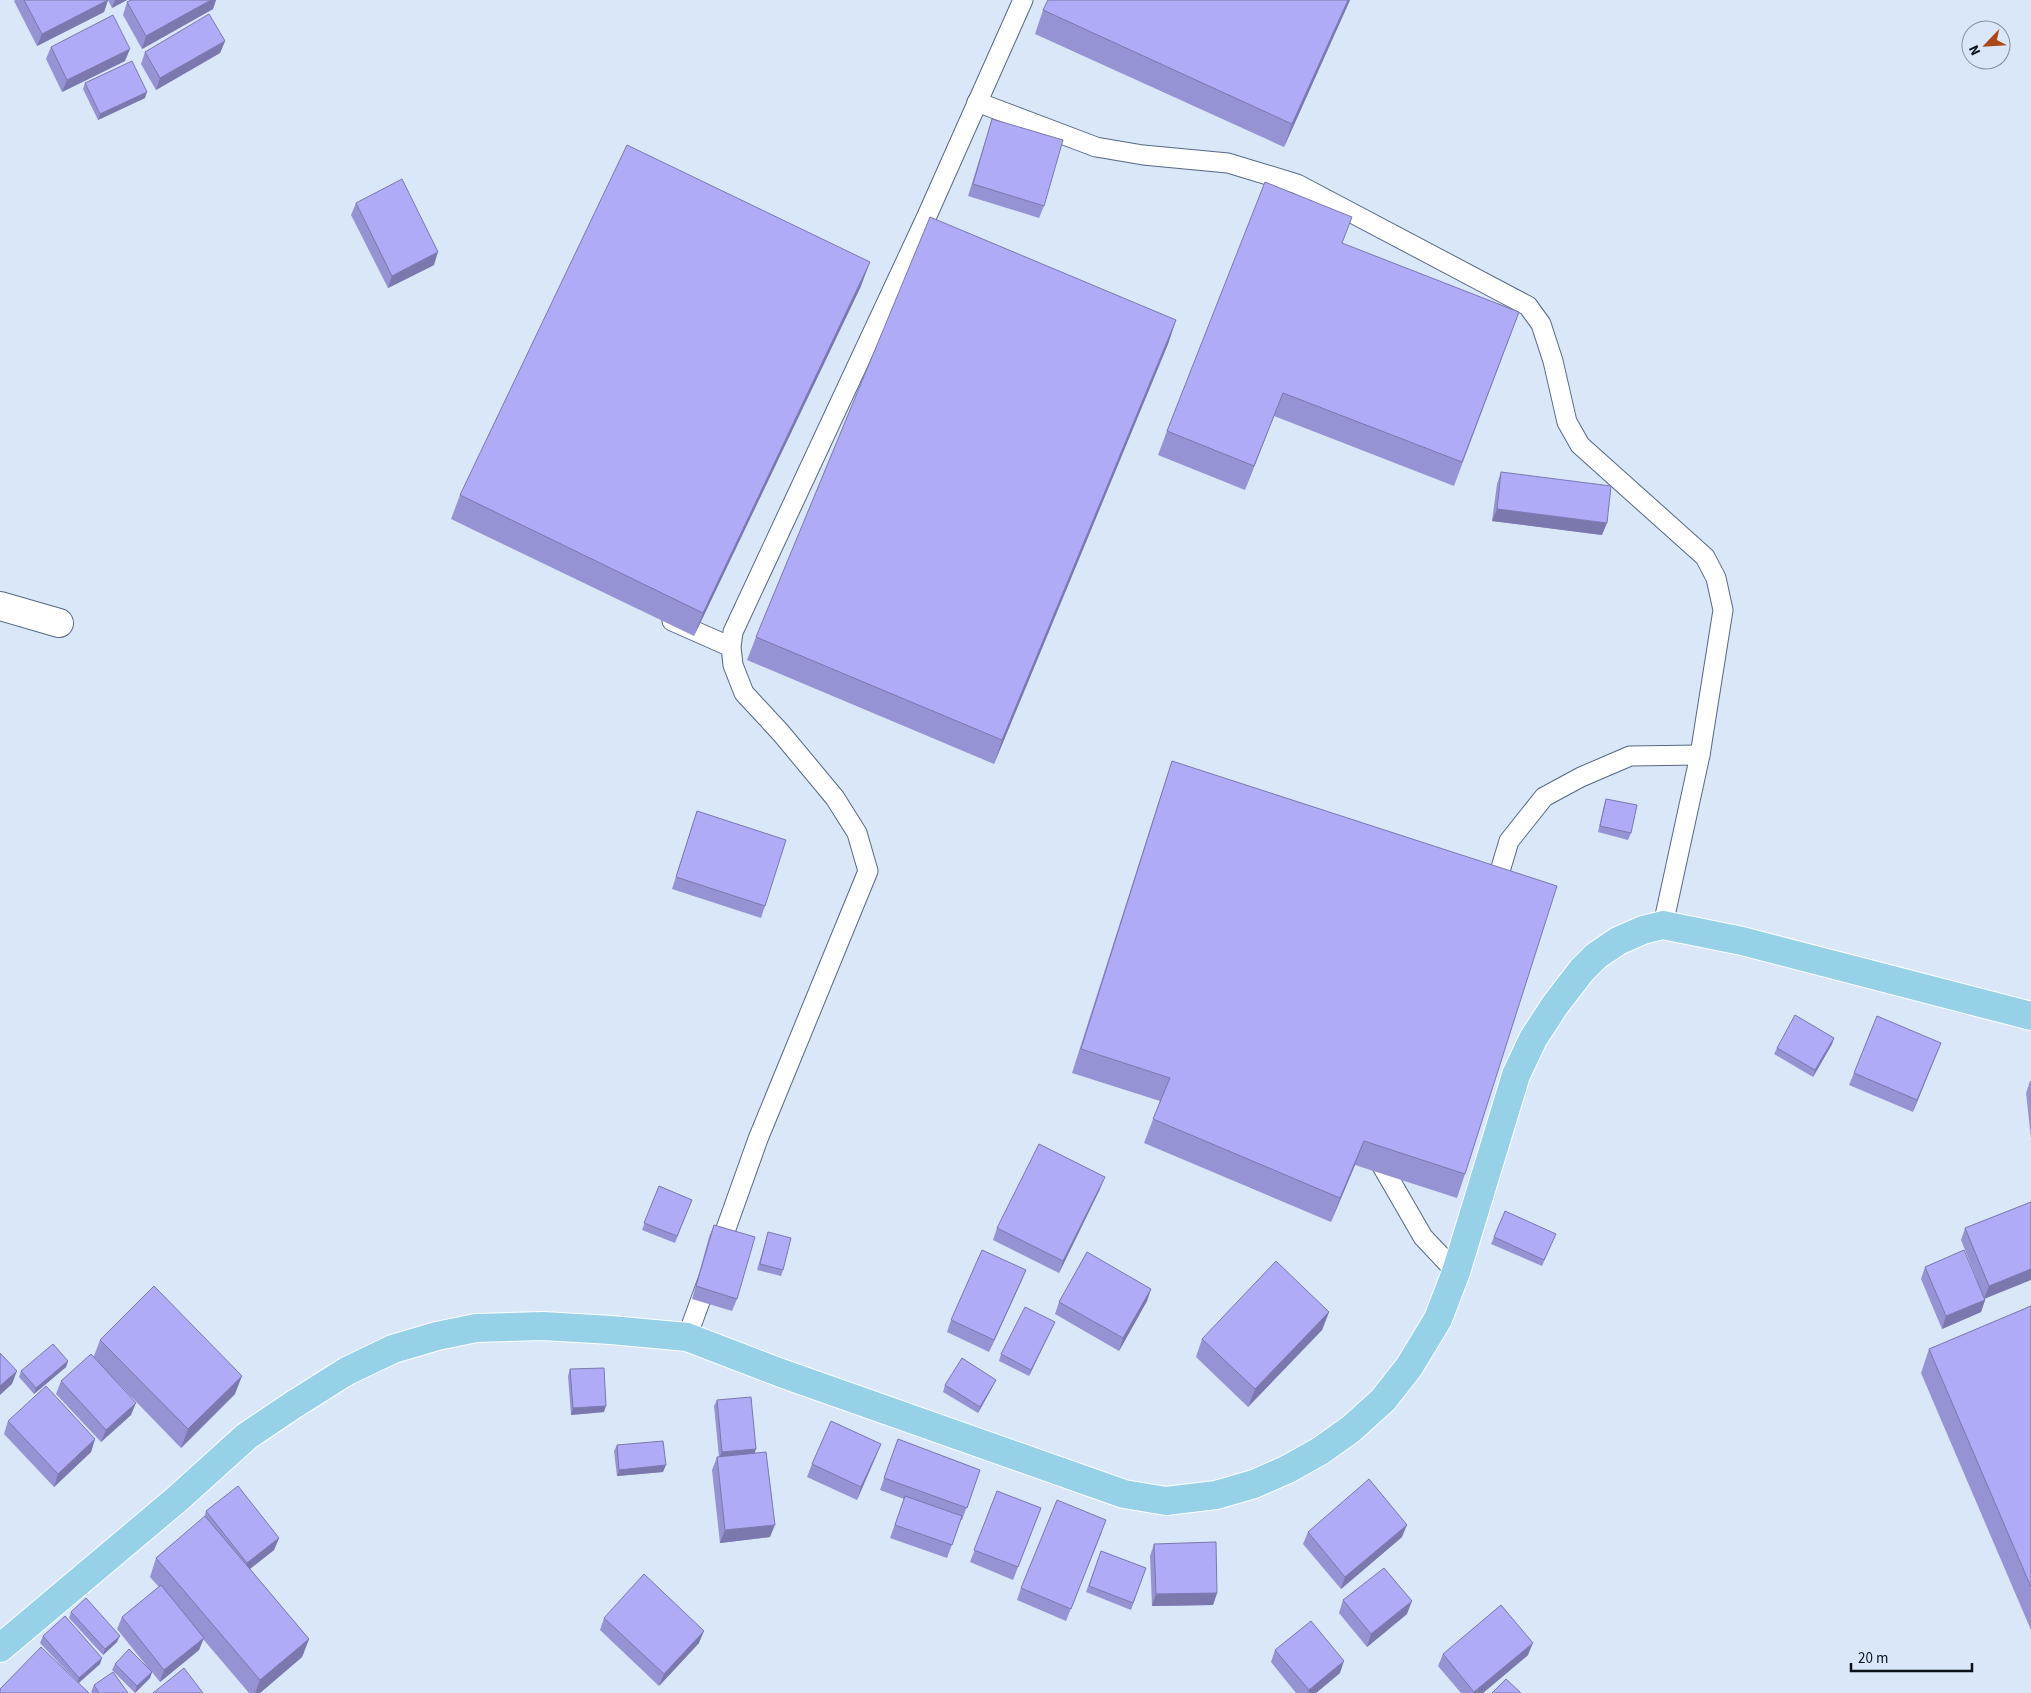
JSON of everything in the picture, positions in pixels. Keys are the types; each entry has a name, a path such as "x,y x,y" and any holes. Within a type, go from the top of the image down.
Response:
{"main road":[{"path":"0,1648 176,1500 247,1436 347,1371 393,1349 436,1336 476,1328 542,1326 687,1337 781,1373 1124,1494 1166,1501 1216,1495 1254,1484 1288,1469 1351,1429 1383,1400 1409,1367 1438,1319 1456,1272 1516,1075 1533,1039 1555,1005 1582,970 1596,956 1618,941 1643,930 1663,925 1742,941 2031,1016"}],"street":[{"path":"0,606 59,623"}],"lane":[{"path":"687,1337 758,1139 868,871 856,833 835,798 781,732 744,693 733,665 730,647 733,632 922,227 1023,0"},
{"path":"977,102 1096,147 1143,155 1228,163 1297,184 1528,306 1541,324 1553,361 1566,422 1580,445 1705,557 1716,578 1724,610 1700,755 1663,925"},
{"path":"660,616 730,647"},
{"path":"1493,896 1509,841 1544,797 1581,777 1630,756 1700,755"},
{"path":"1374,1137 1382,1166 1423,1237 1456,1272"}],"building":[{"path":"24,0 108,0 42,34"},
{"path":"131,0 211,0 146,36 127,2"},
{"path":"1048,0 1348,0 1292,124 1043,10"},
{"path":"209,14 225,41 160,78 145,52"},
{"path":"113,15 130,49 67,80 51,47"},
{"path":"132,61 147,92 100,114 85,83"},
{"path":"992,119 1063,140 1044,206 973,184"},
{"path":"627,145 870,262 703,613 460,495"},
{"path":"402,179 438,252 392,276 356,203"},
{"path":"1265,182 1352,217 1342,243 1519,312 1462,462 1283,393 1254,466 1167,431"},
{"path":"930,217 1176,320 1002,740 756,637"},
{"path":"1501,472 1611,486 1607,523 1497,509"},
{"path":"1172,761 1557,886 1465,1174 1364,1141 1340,1198 1153,1119 1170,1078 1081,1049"},
{"path":"1606,799 1637,805 1631,833 1600,826"},
{"path":"697,811 786,840 765,906 676,877"},
{"path":"1795,1015 1834,1038 1815,1070 1777,1048"},
{"path":"1877,1016 1941,1043 1917,1100 1854,1073"},
{"path":"1039,1144 1105,1177 1063,1261 997,1228"},
{"path":"659,1186 692,1200 677,1236 644,1223"},
{"path":"2031,1202 2031,1269 1989,1286 1965,1228"},
{"path":"1505,1211 1556,1234 1544,1260 1494,1237"},
{"path":"714,1225 755,1237 737,1299 696,1286"},
{"path":"768,1232 791,1238 783,1270 760,1264"},
{"path":"982,1250 1026,1270 994,1340 951,1320"},
{"path":"1964,1250 1985,1300 1946,1316 1925,1267"},
{"path":"1087,1252 1151,1289 1123,1338 1059,1302"},
{"path":"1276,1261 1329,1312 1255,1389 1202,1339"},
{"path":"154,1286 242,1376 188,1429 100,1340"},
{"path":"2031,1306 2031,1587 1929,1349"},
{"path":"1025,1307 1055,1322 1031,1370 1001,1354"},
{"path":"53,1344 68,1361 36,1388 21,1371"},
{"path":"0,1353 17,1371 0,1386"},
{"path":"91,1354 136,1403 106,1430 61,1381"},
{"path":"962,1358 996,1380 980,1407 945,1385"},
{"path":"604,1368 606,1406 573,1408 570,1369"},
{"path":"46,1386 95,1439 58,1474 8,1421"},
{"path":"751,1397 756,1449 722,1452 717,1400"},
{"path":"831,1421 881,1444 861,1487 812,1464"},
{"path":"898,1439 980,1470 967,1508 884,1478"},
{"path":"663,1441 666,1465 619,1470 617,1445"},
{"path":"766,1452 775,1525 725,1530 717,1457"},
{"path":"1369,1479 1407,1525 1345,1577 1308,1532"},
{"path":"238,1486 279,1538 247,1563 206,1511"},
{"path":"997,1491 1041,1508 1018,1567 974,1550"},
{"path":"905,1496 962,1516 952,1545 895,1525"},
{"path":"1057,1500 1106,1520 1071,1609 1021,1588"},
{"path":"205,1516 309,1639 260,1680 156,1558"},
{"path":"1216,1542 1217,1593 1156,1594 1154,1544"},
{"path":"1101,1551 1146,1568 1133,1603 1089,1586"},
{"path":"1384,1568 1412,1601 1371,1634 1343,1600"},
{"path":"644,1574 704,1631 664,1674 604,1618"},
{"path":"161,1585 204,1638 164,1670 122,1617"},
{"path":"86,1598 120,1636 105,1649 71,1612"},
{"path":"1501,1605 1533,1643 1474,1692 1443,1654"},
{"path":"65,1616 102,1658 79,1678 43,1636"},
{"path":"1311,1621 1344,1661 1309,1690 1275,1650"},
{"path":"41,1647 89,1693 0,1693 0,1689"},
{"path":"129,1649 152,1672 137,1686 115,1664"},
{"path":"184,1668 203,1693 153,1693"},
{"path":"113,1672 128,1693 99,1693 94,1685"},
{"path":"1506,1679 1521,1693 1492,1693"}]}
